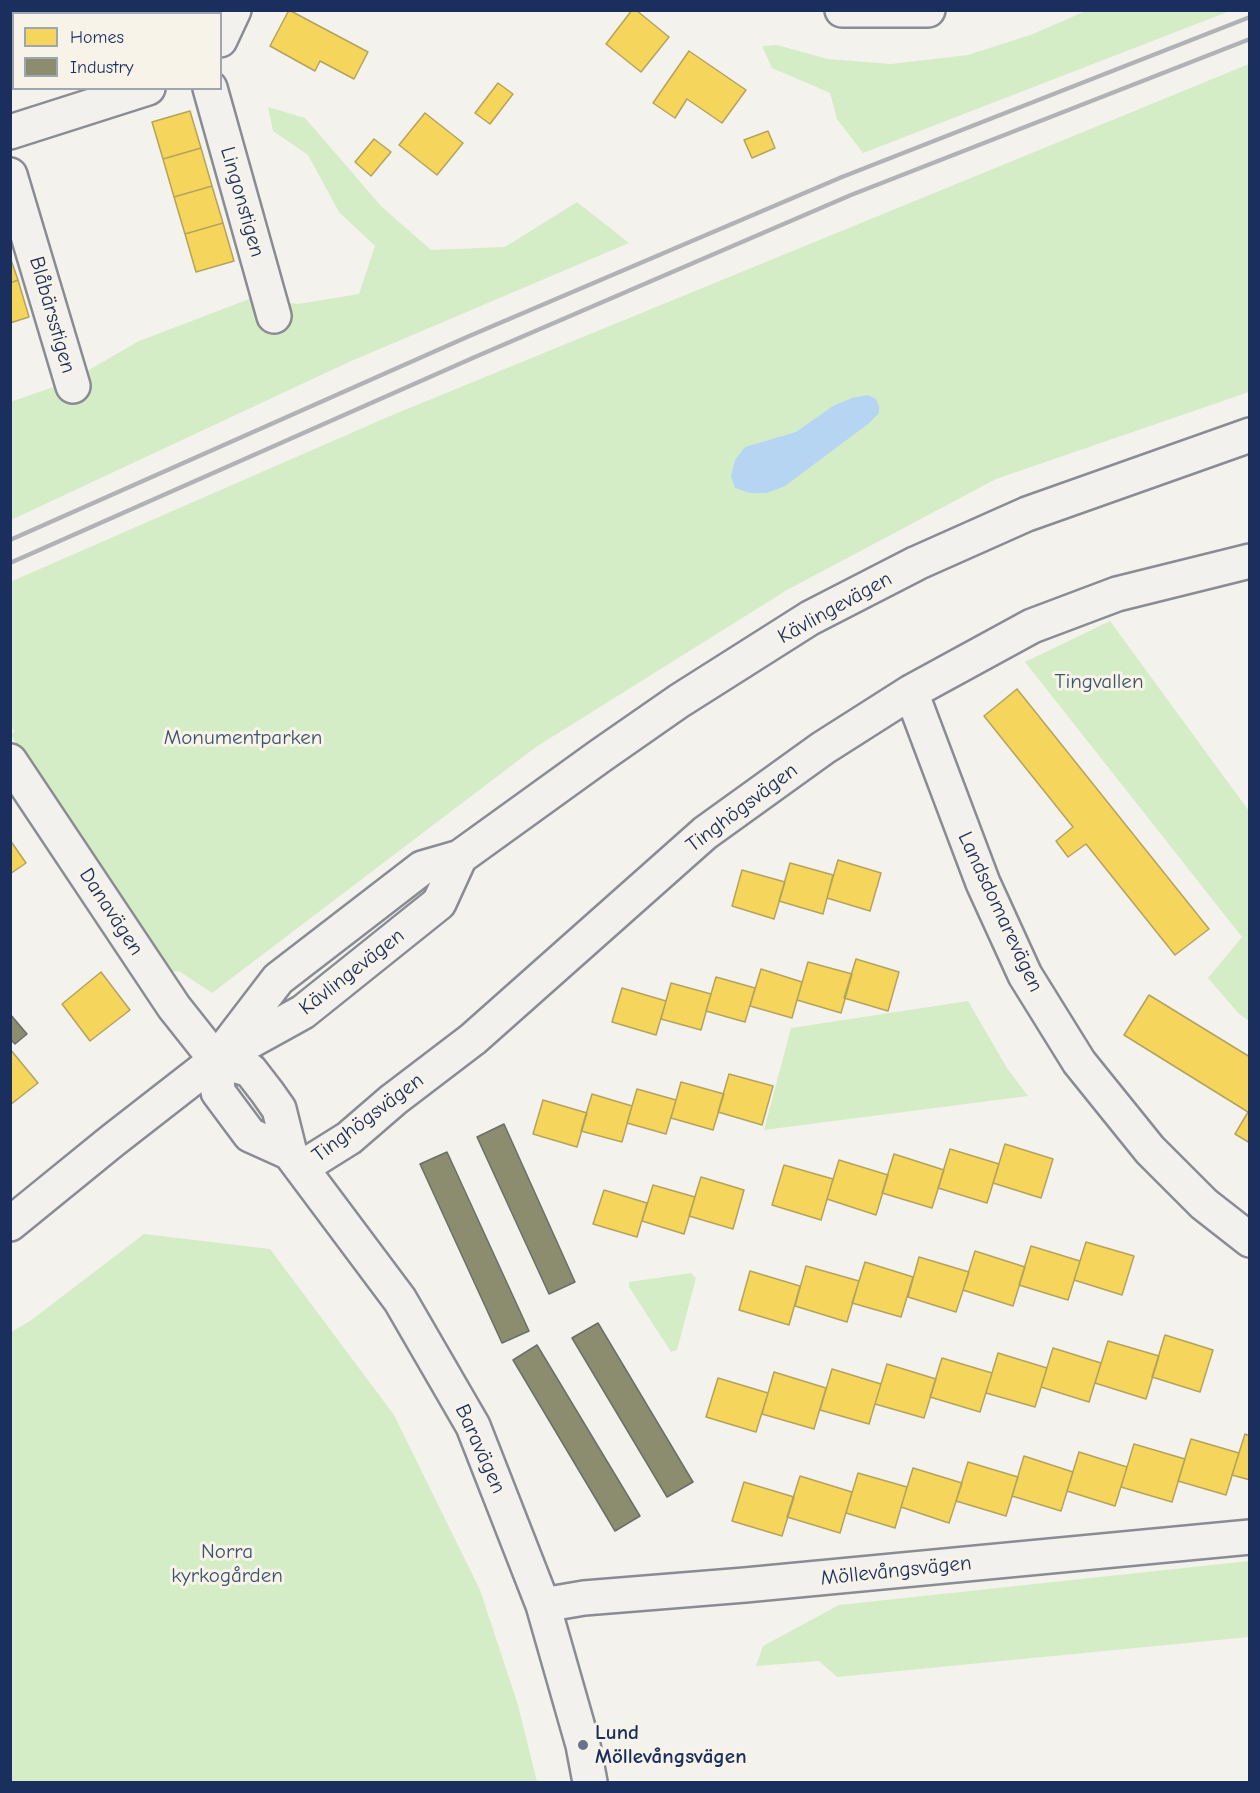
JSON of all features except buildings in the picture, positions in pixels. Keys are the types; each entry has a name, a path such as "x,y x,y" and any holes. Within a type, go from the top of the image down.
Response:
{"street":[{"path":"222,36 234,10"},
{"path":"842,10 928,10"},
{"path":"10,132 142,90"},
{"name":"Lingonstigen","path":"211,90 274,316"},
{"name":"Blåbärsstigen","path":"10,175 73,386"},
{"name":"Kävlingevägen","path":"10,1224 216,1060 303,1012 439,903 460,857 662,713 810,618 917,563 1027,514 1250,435"},
{"name":"Tinghögsvägen","path":"295,1161 349,1138 401,1093 473,1039 705,833 823,748 911,692 1032,626 1117,594 1250,561"},
{"name":"Landsdomarevägen","path":"911,692 983,883 1025,975 1079,1062 1150,1150 1204,1204 1250,1240"},
{"name":"Danavägen","path":"10,761 174,1007 216,1060"},
{"name":"Baravägen","path":"216,1060 218,1092 250,1135 295,1161 400,1300 473,1426 543,1605 583,1744 590,1782"},
{"name":"Möllevångsvägen","path":"543,1605 584,1598 757,1584 1250,1537"}],"green space":[{"path":"1088,10 1230,11 863,153 837,119 830,93 772,68 762,46 777,45 828,59 891,64 968,55 1033,34"},
{"name":"Monumentparken","path":"1249,64 1249,392 996,479 787,590 536,747 212,993 179,971 170,972 23,756 11,734 15,732 10,725 10,582 390,416"},
{"path":"268,107 305,118 382,207 431,250 505,247 577,202 629,243 349,362 11,520 10,402 68,382 139,341 252,298 298,304 359,294 375,246 339,212 308,155 273,131"},
{"name":"Tingvallen","path":"1110,621 1249,811 1249,1021 1239,1014 1208,978 1242,937 1025,662"},
{"path":"968,1001 1007,1068 1028,1096 764,1130 791,1028"},
{"name":"Norra kyrkogården","path":"144,1234 270,1249 394,1415 480,1590 518,1705 537,1782 11,1782 11,1332 30,1321"},
{"path":"691,1273 696,1278 677,1350 671,1352 629,1287 629,1282"},
{"path":"1249,1561 1249,1637 837,1677 819,1661 756,1666 763,1646 839,1605"}],"water":[{"path":"868,395 876,399 879,413 868,424 785,486 767,493 750,493 735,488 731,476 735,460 745,447 796,432 833,406 852,398"}],"railway":[{"path":"10,540 467,337 842,177 1250,17"},
{"path":"10,563 475,357 851,195 1250,39"}],"place":[{"name":"Lund Möllevångsvägen","path":"583,1745"}]}
